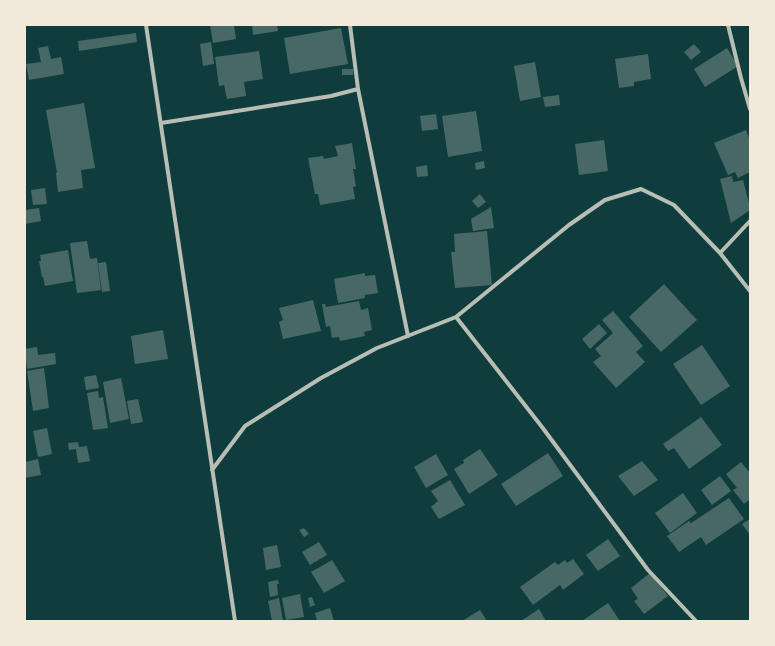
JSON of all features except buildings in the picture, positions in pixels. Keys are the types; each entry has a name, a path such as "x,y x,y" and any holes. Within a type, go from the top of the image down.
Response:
{"street":[{"path":"146,25 235,621"},
{"path":"350,25 358,89 408,336"},
{"path":"728,25 740,78 750,109"},
{"path":"161,123 331,96 358,89"},
{"path":"212,470 245,426 322,378 377,348 456,317 569,225 605,200 641,190 674,205 720,253 750,291"},
{"path":"720,253 750,221"},
{"path":"456,317 542,427 648,570 696,621"}]}
